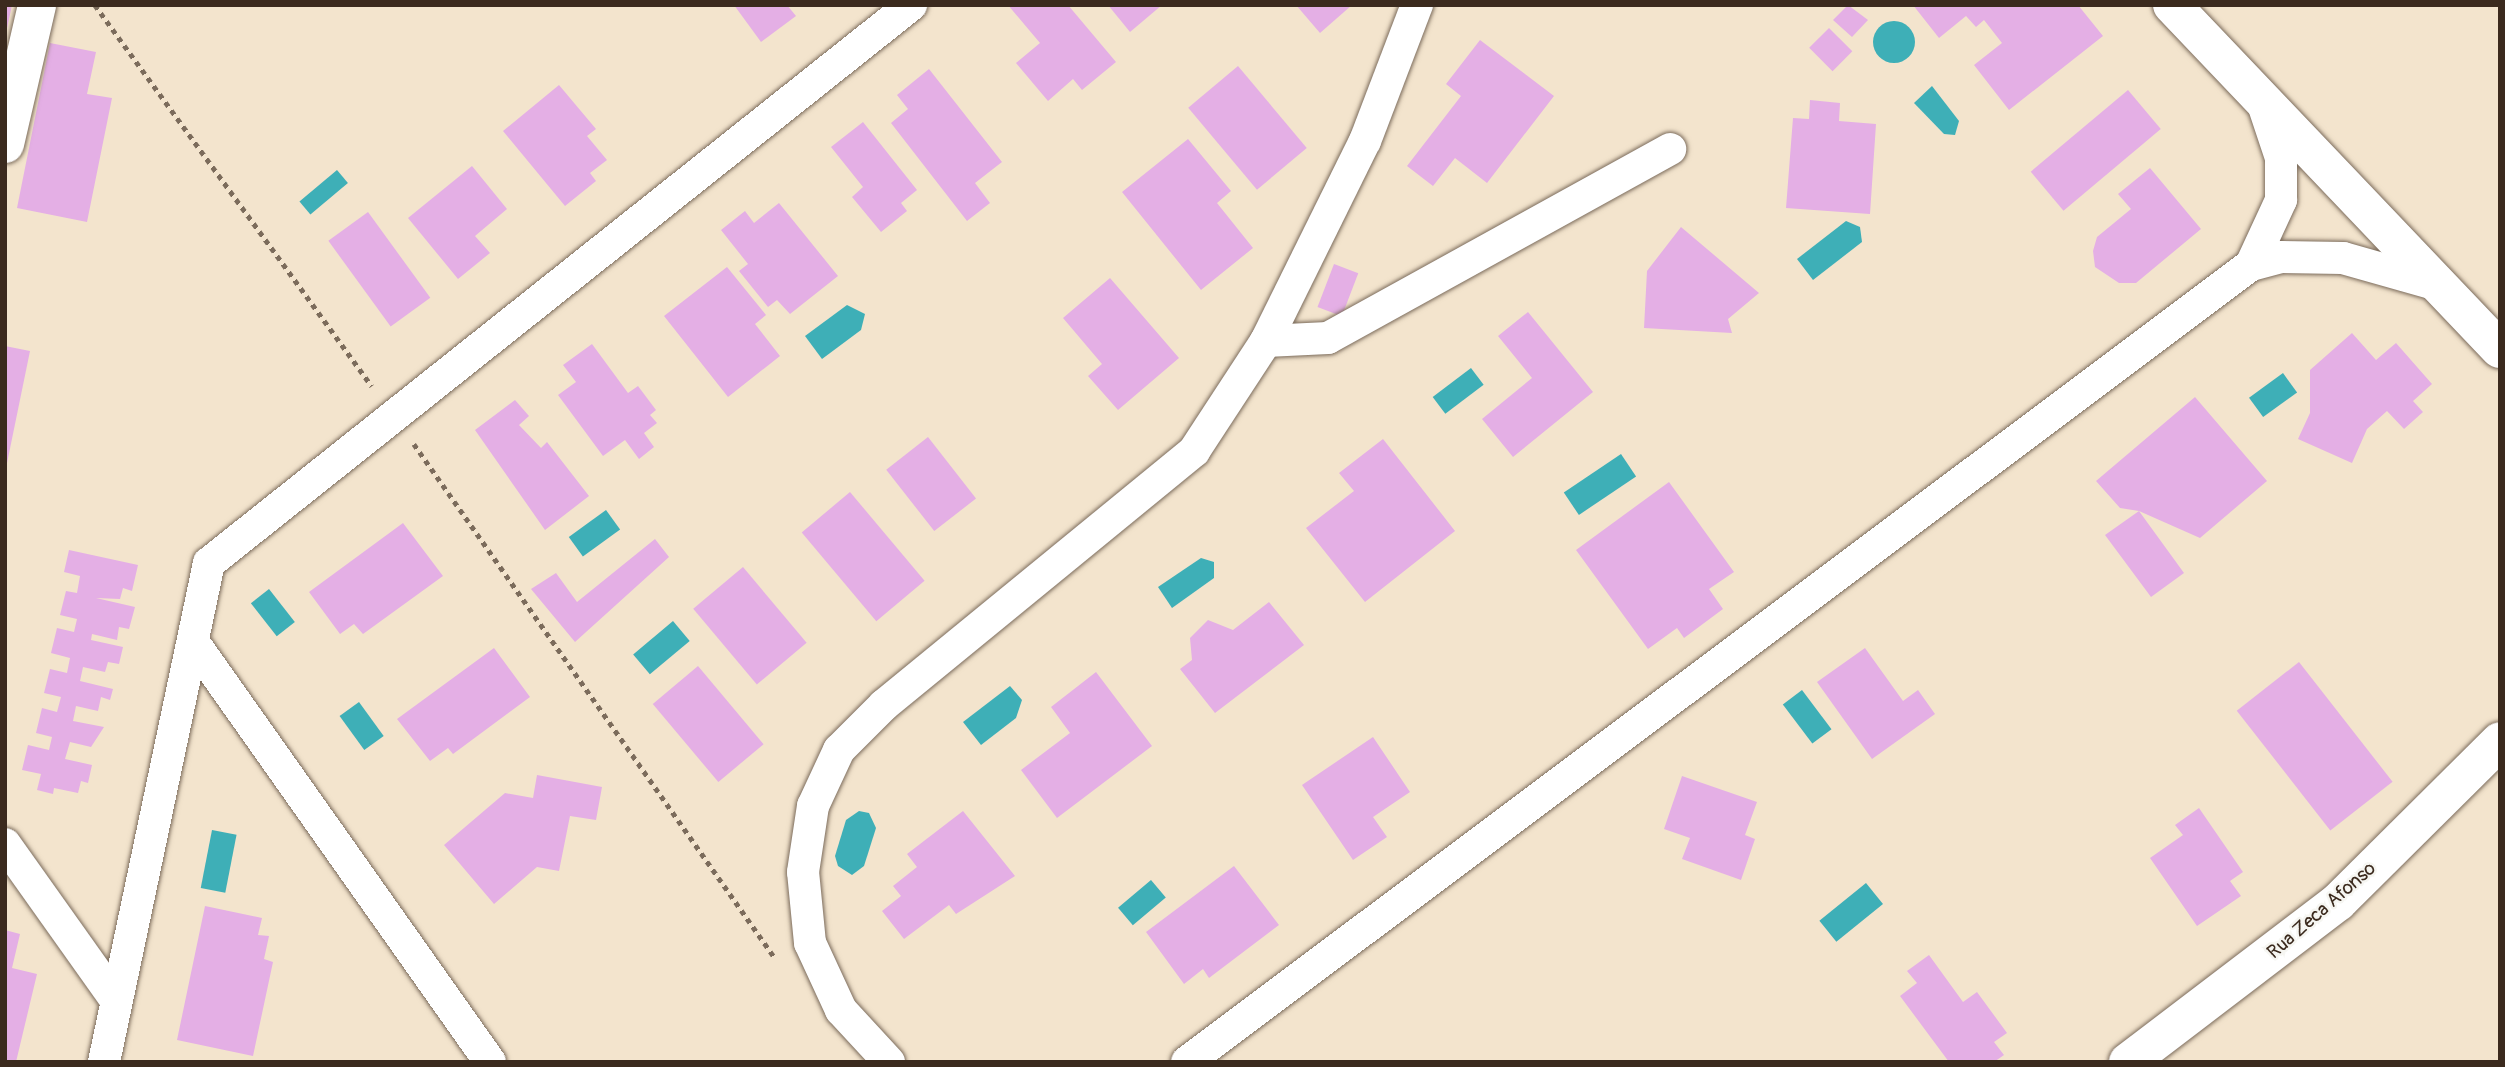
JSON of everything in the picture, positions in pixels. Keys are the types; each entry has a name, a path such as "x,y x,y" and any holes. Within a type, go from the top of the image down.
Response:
{"street":[{"path":"5,144 37,5"},
{"path":"104,1062 115,999 209,564 911,5"},
{"path":"889,1062 841,1010 810,943 803,872 813,806 839,750 884,705 1195,452 1266,341 1365,141 1417,5"},
{"path":"2172,5 2265,110 2441,286 2500,349"},
{"path":"2251,265 2281,200 2281,158 2265,110"},
{"path":"1266,341 1328,338 1670,149"},
{"path":"1187,1062 2251,265 2281,257 2343,258 2441,286"},
{"path":"194,643 490,1062"},
{"name":"Rua Zeca Afonso","path":"2128,1062 2338,902 2500,741"},
{"path":"5,844 115,999"}],"path":[{"path":"95,5 394,416 783,970"}],"water":[{"path":"1894,21 1909,27 1915,42 1909,57 1894,63 1879,57 1873,42 1879,27"},
{"path":"1932,86 1959,121 1955,135 1944,134 1914,103"},
{"path":"337,170 348,183 310,215 299,201"},
{"path":"1846,221 1860,227 1862,242 1813,280 1797,259"},
{"path":"847,305 865,314 861,330 822,359 805,336"},
{"path":"1471,368 1484,385 1445,414 1433,397"},
{"path":"2283,373 2297,392 2263,417 2249,398"},
{"path":"1621,454 1636,476 1579,515 1564,493"},
{"path":"606,510 620,529 583,556 569,537"},
{"path":"1201,558 1214,562 1214,578 1172,608 1158,587"},
{"path":"269,589 295,622 277,636 251,603"},
{"path":"673,621 690,641 650,674 633,654"},
{"path":"1010,686 1022,700 1016,718 981,745 963,722"},
{"path":"1802,690 1831,729 1812,744 1783,704"},
{"path":"359,702 384,736 364,750 340,716"},
{"path":"859,811 869,813 876,828 864,866 852,875 838,866 835,856 846,820"},
{"path":"212,830 237,835 225,893 201,888"},
{"path":"1151,880 1166,898 1133,925 1118,908"},
{"path":"1866,883 1883,904 1836,942 1819,921"}],"building":[{"path":"5,5 12,5 6,33 5,33"},
{"path":"734,5 787,5 796,16 761,42"},
{"path":"1008,5 1068,5 1116,62 1082,90 1073,79 1048,101 1016,63 1040,43"},
{"path":"1108,5 1162,5 1130,32"},
{"path":"1296,5 1352,5 1320,33"},
{"path":"1848,5 1868,20 1852,37 1833,20"},
{"path":"1913,5 2078,5 2103,36 2009,110 1974,65 2002,43 1984,20 1976,27 1966,16 1939,38"},
{"path":"1829,28 1852,51 1833,71 1809,48"},
{"path":"1480,40 1554,96 1487,183 1455,158 1433,186 1407,166 1461,96 1446,84"},
{"path":"50,43 96,52 87,94 112,98 87,222 17,208"},
{"path":"1238,66 1307,148 1257,190 1188,108"},
{"path":"929,69 1002,162 975,183 990,203 967,221 891,123 908,109 897,95"},
{"path":"559,85 596,129 587,136 607,160 590,173 596,181 565,206 503,131"},
{"path":"2128,90 2161,129 2063,211 2031,172"},
{"path":"1810,100 1840,103 1839,121 1876,124 1870,214 1786,208 1793,118 1809,119"},
{"path":"863,122 917,190 901,203 907,211 881,232 852,197 863,187 831,147"},
{"path":"1188,139 1231,191 1217,203 1253,248 1201,290 1122,192"},
{"path":"472,166 507,209 475,236 490,253 458,279 408,218"},
{"path":"2150,168 2201,229 2136,283 2119,283 2095,267 2093,251 2097,237 2131,209 2118,194"},
{"path":"779,203 838,276 790,314 777,300 768,307 739,271 748,264 721,230 745,211 754,223"},
{"path":"368,212 430,298 391,327 328,241"},
{"path":"1681,227 1759,293 1728,319 1732,333 1644,328 1647,271"},
{"path":"1334,264 1358,273 1342,316 1318,307"},
{"path":"727,267 766,315 755,324 780,356 728,397 664,316"},
{"path":"1110,278 1179,358 1118,410 1088,376 1102,364 1063,318"},
{"path":"1528,312 1593,392 1513,457 1482,419 1532,378 1498,336"},
{"path":"2352,333 2376,360 2396,343 2432,384 2413,401 2423,412 2404,429 2387,411 2367,429 2352,463 2298,439 2310,413 2310,370"},
{"path":"592,344 628,393 638,386 656,410 650,415 657,423 644,433 654,447 639,459 625,440 603,456 558,395 576,382 563,365"},
{"path":"5,346 30,351 6,468 5,468"},
{"path":"2195,397 2267,481 2200,538 2139,511 2120,508 2096,481"},
{"path":"515,400 529,416 519,425 541,448 547,442 589,496 545,530 475,430"},
{"path":"928,437 976,498 934,531 886,470"},
{"path":"1383,439 1455,531 1365,602 1306,528 1354,491 1339,473"},
{"path":"1669,482 1734,572 1709,589 1723,609 1684,638 1677,628 1648,649 1576,550"},
{"path":"850,492 925,581 876,621 802,532"},
{"path":"2139,511 2184,573 2151,597 2105,535"},
{"path":"403,523 443,576 363,634 354,624 340,634 309,592"},
{"path":"655,539 669,557 575,642 531,589 556,573 577,602"},
{"path":"69,550 138,565 132,591 123,588 120,599 96,598 135,607 129,629 119,627 117,640 92,634 91,640 123,647 119,664 108,662 105,672 83,667 80,681 113,689 110,700 101,697 98,711 76,706 73,721 104,727 91,747 70,742 65,759 92,765 88,783 81,781 78,793 54,788 53,794 37,790 41,774 22,770 28,745 49,750 52,737 36,733 42,708 57,712 61,697 44,693 50,669 67,673 70,658 51,653 57,628 74,632 77,619 60,615 66,591 77,593 80,576 64,572"},
{"path":"743,567 807,643 757,685 693,609"},
{"path":"1269,602 1304,645 1215,713 1180,669 1192,660 1190,638 1208,620 1233,630"},
{"path":"494,648 530,697 453,754 448,748 430,761 397,719"},
{"path":"1865,648 1903,701 1918,690 1935,714 1872,759 1817,682"},
{"path":"2299,662 2393,782 2330,830 2237,711"},
{"path":"698,666 764,744 718,782 653,704"},
{"path":"1096,672 1152,746 1057,818 1021,770 1070,733 1051,707"},
{"path":"1373,737 1410,792 1373,817 1387,837 1353,860 1302,785"},
{"path":"537,775 602,787 596,820 570,816 559,871 537,867 494,904 444,845 505,793 533,798"},
{"path":"1682,776 1757,802 1745,835 1755,839 1741,880 1682,859 1690,838 1664,829"},
{"path":"2199,808 2243,872 2230,881 2241,896 2197,926 2150,858 2183,835 2175,825"},
{"path":"963,811 1015,876 956,914 949,905 904,939 882,911 901,896 893,886 917,867 907,854"},
{"path":"1234,866 1279,925 1209,978 1203,969 1184,984 1146,932"},
{"path":"205,906 262,918 258,935 269,936 264,959 273,962 253,1056 177,1040"},
{"path":"5,930 20,934 12,968 37,974 16,1062 5,1062"},
{"path":"1929,955 1963,1002 1977,992 2007,1033 1994,1042 2004,1055 1994,1062 1949,1062 1900,996 1917,983 1907,971"}]}
